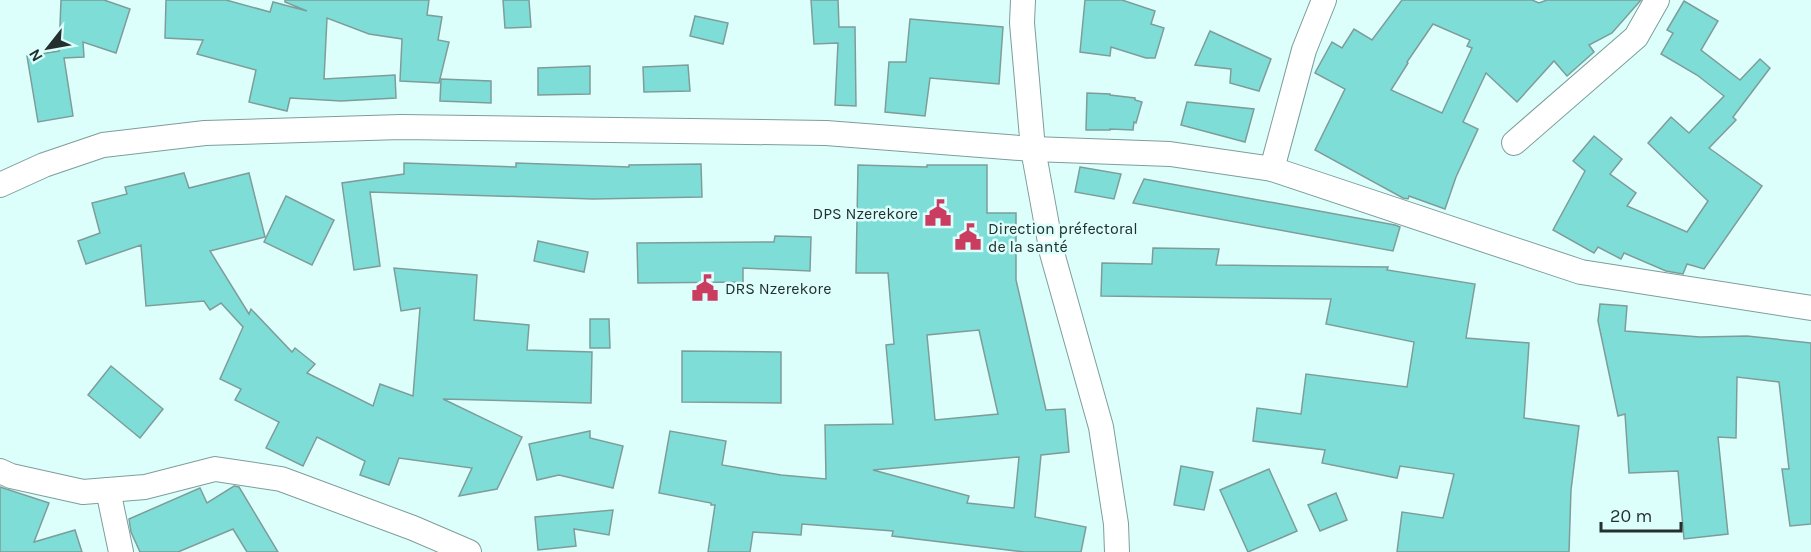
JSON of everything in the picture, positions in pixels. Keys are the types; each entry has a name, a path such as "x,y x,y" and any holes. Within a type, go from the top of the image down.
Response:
{"street":[{"path":"1023,0 1022,22 1034,149 1052,253 1101,427 1116,524 1117,552"},
{"path":"1272,169 1304,50 1324,0"},
{"path":"1514,143 1636,36 1657,0"},
{"path":"0,185 44,165 103,145 205,133 401,127 826,133 1034,149 1170,154 1272,169 1581,272 1811,308"},
{"path":"0,471 11,476 83,492 145,487 215,470 281,479 413,528 469,552"},
{"path":"108,490 121,552"}],"building":[{"path":"61,0 104,0 130,9 116,53 83,42 84,57 64,58 73,116 38,122 27,56 59,51"},
{"path":"166,0 226,0 270,12 273,2 307,11 285,0 429,0 427,15 442,17 438,40 449,42 439,83 400,81 402,39 369,34 327,18 324,79 395,75 396,98 341,101 290,98 287,111 249,102 256,70 197,54 203,40 165,38"},
{"path":"503,0 529,0 531,27 505,28"},
{"path":"811,0 838,0 839,27 855,27 856,106 835,105 838,43 814,44"},
{"path":"1085,0 1122,0 1155,11 1151,24 1164,28 1155,58 1146,58 1111,47 1110,56 1080,52"},
{"path":"1402,0 1532,0 1539,3 1547,0 1641,0 1612,33 1589,45 1594,52 1567,76 1554,61 1517,102 1486,73 1463,122 1478,129 1456,177 1445,209 1409,196 1408,199 1403,198 1315,150 1345,89 1315,73 1332,42 1342,48 1354,29 1372,40","holes":["1433,24 1470,40 1467,46 1472,48 1442,113 1391,90"]},
{"path":"1684,1 1718,21 1701,50 1740,80 1760,59 1770,68 1733,117 1736,120 1709,148 1762,186 1704,269 1687,264 1683,274 1666,271 1624,253 1621,259 1598,247 1594,253 1553,230 1585,171 1573,161 1594,136 1622,159 1610,174 1636,193 1627,206 1687,232 1708,201 1648,143 1671,117 1689,133 1724,96 1697,75 1661,54 1673,33 1667,30"},
{"path":"695,16 728,23 723,44 690,36"},
{"path":"910,19 1003,27 999,84 930,78 925,116 885,112 889,62 906,62"},
{"path":"1210,31 1271,59 1259,91 1230,83 1231,69 1195,65"},
{"path":"688,65 690,91 644,92 643,67"},
{"path":"590,66 590,94 538,95 538,68"},
{"path":"441,79 491,81 491,103 440,101"},
{"path":"1087,93 1135,98 1142,102 1133,130 1086,130"},
{"path":"1187,102 1254,109 1245,142 1181,125"},
{"path":"404,163 516,167 516,163 629,167 629,165 701,164 702,197 593,199 370,192 380,266 354,270 342,183 404,174"},
{"path":"858,165 927,167 927,165 987,165 987,213 1016,213 1016,280 1046,410 1065,409 1069,452 1041,455 1035,517 1086,527 1081,552 1025,552 892,536 893,531 802,524 801,535 753,532 750,552 708,552 715,505 659,493 670,431 726,441 722,465 781,475 826,479 825,425 893,424 886,345 894,344 888,273 856,273","holes":["979,330 998,414 935,420 927,335","1019,457 1014,508 967,503 969,496 873,470"]},
{"path":"1080,167 1121,174 1114,199 1075,192"},
{"path":"184,173 189,188 249,173 265,237 210,251 249,314 251,309 292,352 295,348 315,364 307,373 373,406 380,384 413,396 420,308 401,311 394,268 477,275 474,320 529,325 527,350 592,352 591,403 443,399 522,437 497,489 459,496 472,468 399,458 389,485 360,475 365,461 317,437 303,466 266,448 279,422 235,400 241,389 220,379 243,327 221,303 210,310 204,301 146,306 141,245 86,264 78,241 100,233 92,203 127,194 125,187"},
{"path":"1144,179 1400,227 1393,251 1133,203"},
{"path":"286,196 334,220 312,265 264,242"},
{"path":"775,236 811,237 810,271 743,268 743,282 638,283 637,243 774,242"},
{"path":"538,241 588,252 584,272 534,261"},
{"path":"1153,248 1219,249 1216,265 1388,267 1387,270 1475,284 1466,338 1529,343 1524,418 1579,426 1571,490 1569,552 1397,552 1402,512 1443,518 1454,474 1400,466 1397,478 1322,463 1325,450 1253,441 1257,408 1301,414 1306,374 1407,387 1414,342 1326,324 1331,299 1101,296 1102,263 1152,264"},
{"path":"1600,304 1627,306 1625,331 1700,337 1747,336 1811,343 1811,524 1790,526 1782,469 1789,469 1779,382 1737,377 1736,438 1718,437 1728,534 1684,539 1678,471 1629,473 1625,414 1618,416 1598,321"},
{"path":"590,319 609,319 610,348 590,348"},
{"path":"682,351 781,352 781,403 682,402"},
{"path":"111,366 163,409 140,438 88,395"},
{"path":"590,431 590,438 623,446 613,488 559,475 537,480 529,444"},
{"path":"1181,466 1213,472 1204,510 1174,505"},
{"path":"1269,469 1297,531 1248,552 1220,490"},
{"path":"234,486 239,487 278,552 247,552 233,529 178,552 140,552 131,532 129,519 200,488 207,503"},
{"path":"0,487 49,503 34,542 75,530 82,552 0,552"},
{"path":"1336,493 1347,520 1320,531 1308,505"},
{"path":"613,510 609,535 574,529 576,546 538,550 535,517"}],"place":[{"name":"DPS Nzerekore","path":"938,213"},
{"name":"Direction préfectoral de la santé","path":"968,237"},
{"name":"DRS Nzerekore","path":"705,288"}]}
